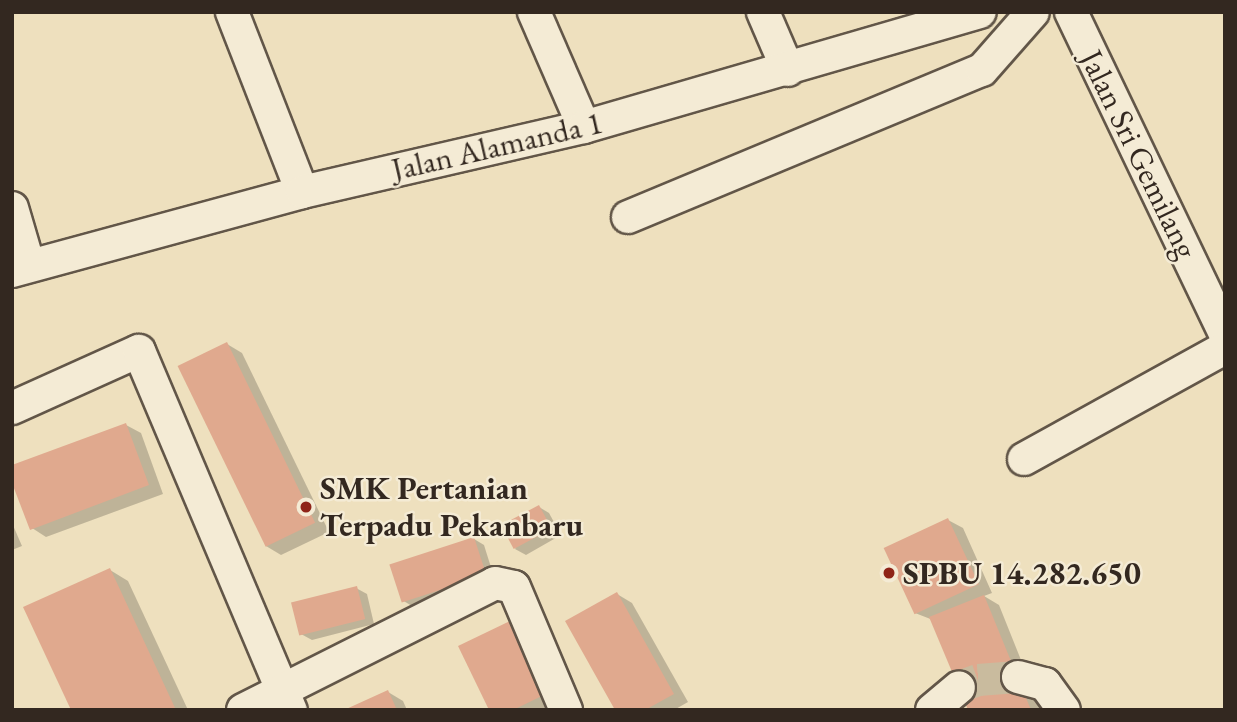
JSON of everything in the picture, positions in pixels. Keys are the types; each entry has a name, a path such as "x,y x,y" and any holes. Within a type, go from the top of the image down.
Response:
{"street":[{"path":"232,12 302,192"},
{"path":"534,12 584,127"},
{"path":"763,12 788,70"},
{"name":"Jalan Alamanda 1","path":"21,268 302,192 584,127 788,70 979,12"},
{"path":"628,217 982,70 1033,12"},
{"name":"Jalan Sri Gemilang","path":"1071,12 1225,333"},
{"path":"12,208 21,268"},
{"path":"1024,459 1225,348"},
{"path":"12,408 139,351 287,700"},
{"path":"243,710 287,700 495,583 514,587 566,710"},
{"path":"1018,677 1045,684 1064,710"},
{"path":"932,710 959,687"}],"building":[{"path":"227,342 315,523 266,547 178,366"},
{"path":"126,423 149,485 30,530 12,483 12,465"},
{"path":"539,505 552,529 514,549 501,525"},
{"path":"948,518 979,584 915,614 884,548"},
{"path":"474,537 486,575 402,603 389,565"},
{"path":"110,568 176,710 71,710 23,607"},
{"path":"357,586 365,619 299,635 291,602"},
{"path":"617,592 674,694 645,710 615,710 565,621"},
{"path":"984,595 1031,710 968,710 929,617"},
{"path":"512,620 548,693 513,710 489,710 458,646"},
{"path":"388,690 397,710 344,710"}],"tunnel":[{"path":"959,687 978,680 1018,677"}],"place":[{"name":"SMK Pertanian Terpadu Pekanbaru","path":"306,507"},
{"name":"SPBU 14.282.650","path":"889,573"}]}
